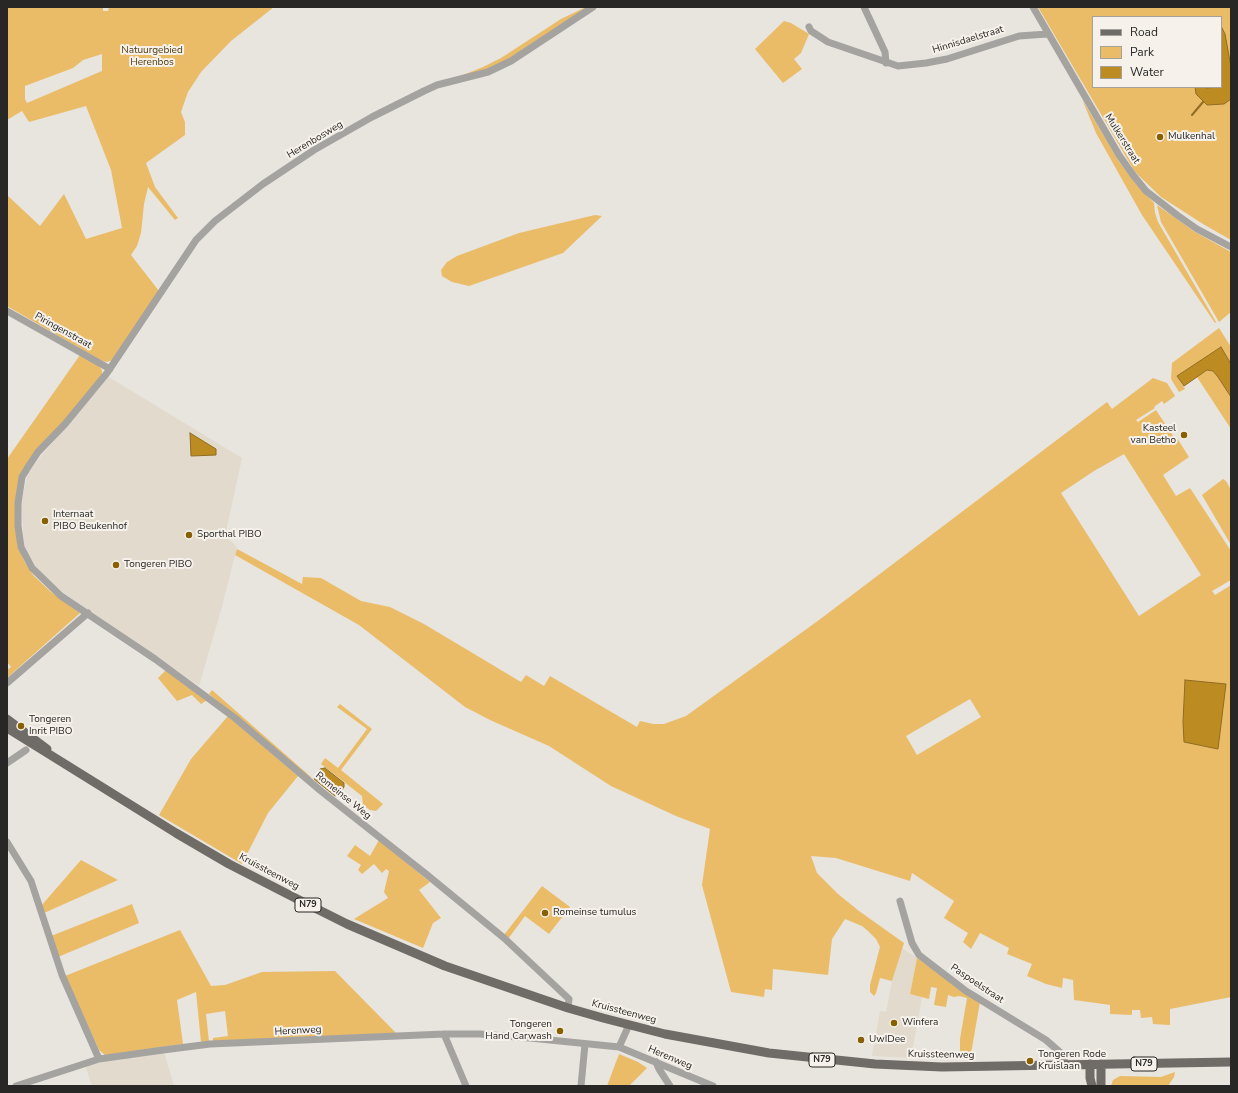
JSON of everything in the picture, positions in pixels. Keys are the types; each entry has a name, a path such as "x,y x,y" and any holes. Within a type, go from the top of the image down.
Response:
{"main road":[{"name":"Kruissteenweg","path":"7,719 36,740 66,765"},
{"name":"Kruissteenweg","path":"7,728 176,833 235,867 347,924 445,966 568,1008 629,1025 711,1043 769,1053 875,1064 942,1067 1231,1062"},
{"path":"1090,1064 1090,1078 1092,1086"},
{"path":"1101,1064 1101,1086"}],"street":[{"name":"Herenbosweg","path":"88,613 61,596 32,568 22,547 18,526 18,503 22,477 38,452 65,424 110,369 196,240 215,221 263,184 314,150 437,85 488,72 511,61 593,7"},
{"path":"864,7 885,52 886,63"},
{"name":"Mulkerstraat","path":"1033,7 1047,34 1119,155 1146,191 1196,229 1231,247"},
{"name":"Hinnisdaelstraat","path":"809,27 812,31 828,42 898,66 947,59 1019,36 1047,34"},
{"name":"Piringenstraat","path":"7,311 110,369"},
{"path":"7,683 88,613"},
{"name":"Romeinse Weg","path":"88,613 155,659 235,718 321,791 474,913 504,938 569,999 568,1008"},
{"path":"7,763 26,750"},
{"path":"7,842 32,881 62,975 99,1059"},
{"name":"Paspoelstraat","path":"900,901 912,943 919,955 966,991 1050,1042 1062,1054 1066,1065"},
{"path":"619,1048 629,1025"},
{"path":"444,1034 466,1086"},
{"name":"Herenweg","path":"16,1086 99,1059 210,1044 444,1034 480,1034 619,1048 713,1086"},
{"path":"581,1086 585,1044"},
{"path":"656,1062 659,1070 670,1086"}],"shaded area":[{"path":"107,376 242,458 225,536 237,547 199,686 64,593 40,573 30,561 24,544 21,504 28,472"},
{"path":"902,948 917,958 910,994 922,997 911,1058 872,1056 880,1011 886,1012 892,981"},
{"path":"164,1052 174,1086 92,1086 85,1065"}],"green space":[{"name":"Natuurgebied Herenbos","path":"7,7 103,7 103,11 108,11 109,7 274,7 231,41 201,72 188,92 181,112 185,122 185,135 146,163 155,187 178,218 175,220 148,187 144,204 141,233 137,246 131,255 159,291 113,360 106,362 100,360 7,306 7,195 40,226 64,194 86,239 122,228 111,170 86,106 29,122 22,111 7,120","holes":["102,54 102,71 27,103 25,99 25,86 73,68 83,60"]},
{"path":"588,7 507,60 484,71 458,77 501,58 561,19"},
{"path":"1038,7 1231,7 1231,240 1161,197 1135,172"},
{"path":"784,21 791,23 809,34 801,53 794,59 802,69 783,83 755,49"},
{"path":"1082,99 1118,160 1135,183 1154,203 1158,222 1216,322 1215,323 1142,215 1096,133"},
{"path":"1157,205 1195,232 1231,252 1231,312 1219,322 1161,222"},
{"path":"595,215 602,216 563,253 469,286 452,282 442,276 441,270 447,262 457,256 519,233"},
{"path":"1219,328 1231,347 1231,364 1221,347 1177,376 1185,389 1179,392 1171,379 1172,363"},
{"path":"80,355 99,366 102,370 102,374 23,471 19,544 17,545 24,561 33,575 51,592 80,613 7,678 7,670 11,667 7,662 7,459"},
{"path":"1207,370 1213,371 1231,397 1231,429 1197,377"},
{"path":"1153,378 1167,383 1175,396 1164,404 1162,401 1154,407 1155,408 1136,420 1138,422 1156,410 1175,439 1177,438 1189,457 1163,475 1176,496 1190,488 1231,551 1231,580 1212,591 1215,595 1231,585 1231,997 1170,1009 1170,1025 1153,1024 1152,1017 1141,1018 1140,1010 1132,1010 1132,1015 1110,1014 1110,1005 1074,1000 1073,980 1063,978 1062,988 1046,984 1027,976 1032,964 1007,954 1009,948 980,933 971,949 963,942 968,933 944,918 954,901 912,873 910,881 836,858 811,856 817,873 838,894 904,943 892,981 880,978 874,996 870,992 870,985 880,947 876,939 862,926 845,919 832,939 828,975 773,969 772,990 765,989 764,997 731,992 702,885 710,829 676,816 611,786 549,746 490,720 465,707 359,625 235,555 237,549 302,584 303,577 321,578 361,601 390,607 424,624 521,682 526,675 544,686 550,676 637,727 640,721 653,724 664,724 686,716 819,620 1107,402 1112,409","holes":["1124,454 1201,575 1139,616 1061,493 1094,471","970,699 981,717 917,755 906,736"]},
{"path":"1223,479 1226,481 1231,490 1231,545 1202,495"},
{"path":"167,669 207,700 201,704 192,695 177,701 158,678"},
{"path":"212,690 311,777 309,779 209,694"},
{"path":"340,704 372,729 341,770 383,804 376,811 370,810 363,805 362,796 321,764 325,758 338,768 367,729 337,707"},
{"path":"228,716 298,776 268,813 242,864 159,815 191,759"},
{"path":"379,840 430,882 419,890 441,918 433,923 423,948 354,919 388,898 384,892 389,871 386,869 382,873 374,864 362,874 358,870 361,865 347,856 355,845 370,856"},
{"path":"81,860 118,880 44,913 41,906"},
{"path":"542,886 570,907 549,934 525,916 508,939 504,935"},
{"path":"132,904 139,923 58,957 51,936"},
{"path":"180,930 211,986 225,985 262,972 335,971 396,1033 213,1042 213,1038 228,1036 225,1011 206,1014 209,1042 201,1042 196,992 177,1000 183,1044 105,1055 99,1050 65,976"},
{"path":"917,958 980,1002 970,1059 960,1059 960,1039 967,998 948,995 946,1007 934,1005 937,988 931,987 929,999 910,994"},
{"path":"619,1054 638,1062 647,1068 629,1086 607,1086"},
{"path":"1175,1072 1174,1077 1168,1086 1111,1086 1113,1080 1120,1076 1161,1077"}],"water":[{"path":"1222,28 1225,34 1231,67 1231,99 1224,104 1207,105 1196,94 1195,88 1222,88"},
{"path":"1221,347 1231,364 1231,397 1213,371 1207,370 1184,386 1177,376"},
{"path":"190,433 216,449 216,455 191,456"},
{"path":"1185,680 1226,684 1218,749 1184,742 1183,722"},
{"path":"325,768 344,783 344,787 339,794 335,796 314,779 320,769"}],"waterway":[{"path":"1192,115 1203,102"}],"place":[{"name":"Mulkenhal","path":"1160,137"},
{"name":"Kasteel van Betho","path":"1184,435"},
{"name":"Internaat PIBO Beukenhof","path":"45,521"},
{"name":"Sporthal PIBO","path":"189,535"},
{"name":"Tongeren PIBO","path":"116,565"},
{"name":"Tongeren Inrit PIBO","path":"21,726"},
{"name":"Romeinse tumulus","path":"545,913"},
{"name":"Winfera","path":"894,1023"},
{"name":"Tongeren Hand Carwash","path":"560,1031"},
{"name":"UwIDee","path":"861,1040"},
{"name":"Tongeren Rode Kruislaan","path":"1030,1061"}]}
